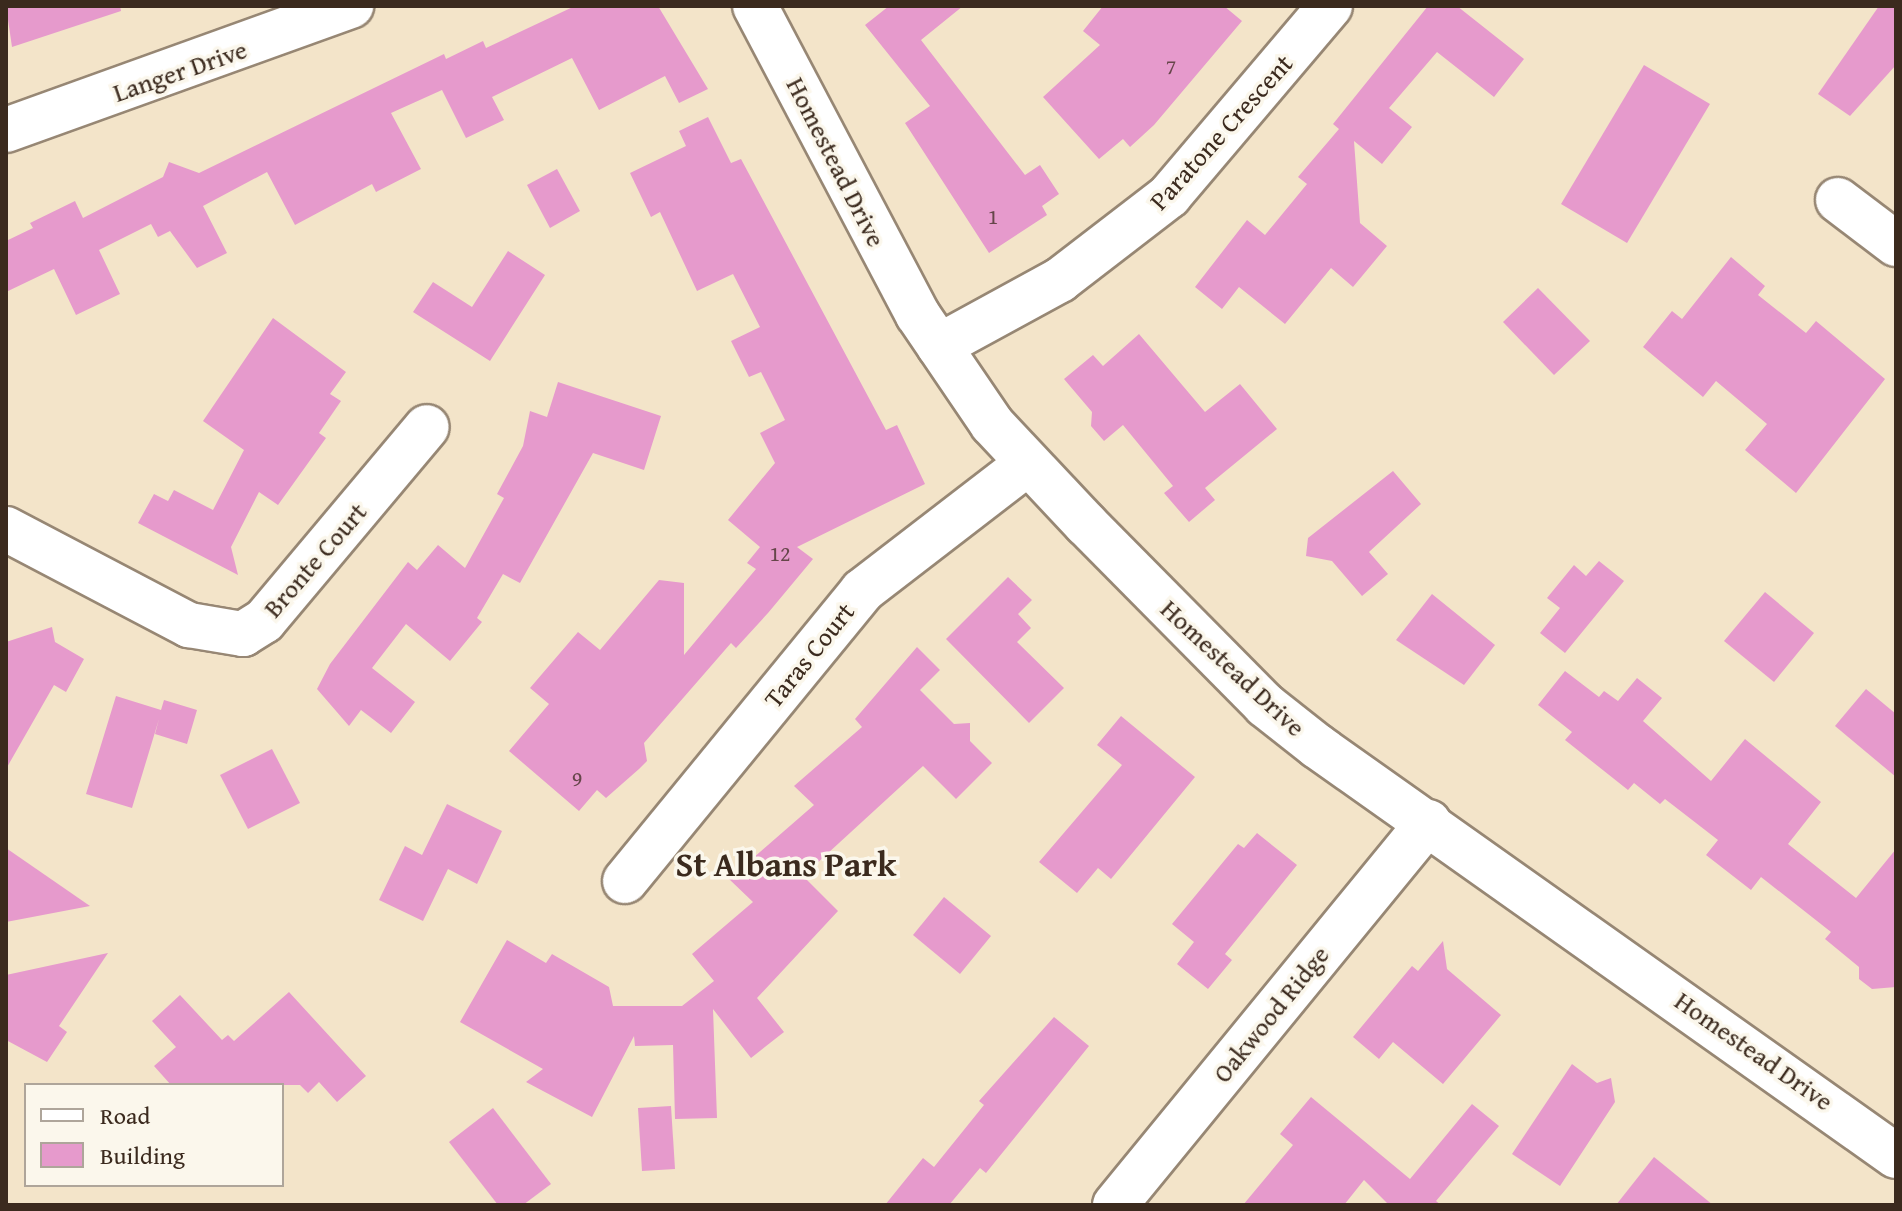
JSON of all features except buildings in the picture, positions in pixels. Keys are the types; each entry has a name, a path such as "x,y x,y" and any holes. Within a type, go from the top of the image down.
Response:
{"street":[{"name":"Langer Drive","path":"6,130 351,6"},
{"name":"Homestead Drive","path":"755,6 939,346 1027,464 1265,705 1896,1156"},
{"name":"Paratone Crescent","path":"939,346 1060,280 1169,196 1330,6"},
{"path":"1838,200 1896,243"},
{"name":"Bronte Court","path":"6,529 189,625 243,634 264,621 427,427"},
{"name":"Taras Court","path":"625,881 862,591 1027,464"},
{"name":"Oakwood Ridge","path":"1115,1205 1428,822"}],"district":[{"name":"St Albans Park","path":"786,864"}]}
